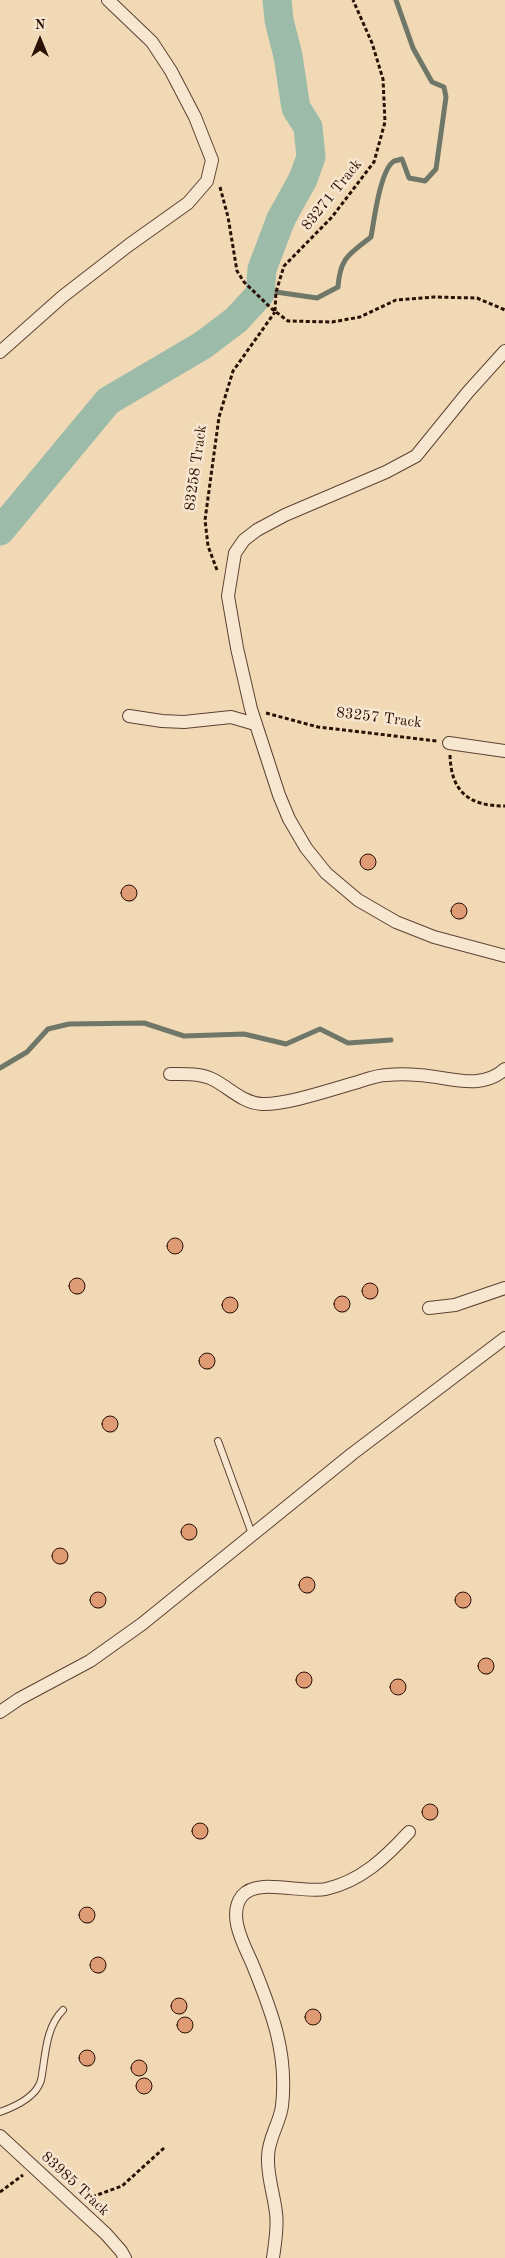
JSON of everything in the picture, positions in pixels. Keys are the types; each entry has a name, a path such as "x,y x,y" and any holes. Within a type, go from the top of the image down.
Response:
{"street":[{"path":"0,352 93,273 188,203 207,181 212,160 195,117 171,71 152,42 108,0"},
{"path":"505,351 468,392 416,456 386,472 285,515 257,530 244,540 235,553 228,596 237,648 255,724 289,819 306,848 326,873 358,900 396,922 434,938 505,956"},
{"path":"129,716 184,722 230,717 255,724"},
{"path":"449,743 505,751"},
{"path":"170,1074 210,1078 246,1100 263,1104 306,1096 384,1075 418,1075 466,1082 484,1081 499,1075 505,1069"},
{"path":"429,1308 455,1306 505,1288"},
{"path":"0,1712 19,1699 90,1661 111,1646 352,1454 505,1338"},
{"path":"273,2258 276,2214 268,2172 268,2155 270,2142 282,2108 283,2074 281,2047 272,2011 242,1942 236,1918 236,1906 243,1895 254,1888 273,1887 306,1890 325,1889 341,1884 366,1872 388,1855 409,1832"},
{"name":"83985 Track","path":"0,2136 73,2203 121,2251 125,2258"}],"lane":[{"path":"218,1441 252,1534"},
{"path":"0,2112 12,2108 30,2096 40,2084 49,2032 55,2018 63,2010"}],"path":[{"name":"83271 Track","path":"275,312 276,292 284,266 332,217 374,162 385,122 383,79 372,43 354,0"},
{"path":"212,160 228,217 237,271 244,282 275,312 288,321 332,322 360,317 396,300 434,296 478,298 505,310"},
{"name":"83258 Track","path":"218,571 208,546 205,520 219,417 233,371 275,312"},
{"name":"83257 Track","path":"251,709 318,726 449,743"},
{"path":"449,743 450,766 454,781 462,793 472,800 490,806 505,806"},
{"path":"73,2203 122,2186 164,2148"},
{"path":"0,2192 34,2167"}],"building":[{"path":"368,854 374,856 376,862 374,868 368,870 362,868 360,862 362,856"},
{"path":"129,885 135,887 137,893 135,899 129,901 123,899 121,893 123,887"},
{"path":"459,903 465,905 467,911 465,917 459,919 453,917 451,911 453,905"},
{"path":"175,1238 181,1240 183,1246 181,1252 175,1254 169,1252 167,1246 169,1240"},
{"path":"77,1278 83,1280 85,1286 83,1292 77,1294 71,1292 69,1286 71,1280"},
{"path":"370,1283 376,1285 378,1291 376,1297 370,1299 364,1297 362,1291 364,1285"},
{"path":"342,1296 348,1298 350,1304 348,1310 342,1312 336,1310 334,1304 336,1298"},
{"path":"230,1297 236,1299 238,1305 236,1311 230,1313 224,1311 222,1305 224,1299"},
{"path":"207,1353 213,1355 215,1361 213,1367 207,1369 201,1367 199,1361 201,1355"},
{"path":"110,1416 116,1418 118,1424 116,1430 110,1432 104,1430 102,1424 104,1418"},
{"path":"189,1524 195,1526 197,1532 195,1538 189,1540 183,1538 181,1532 183,1526"},
{"path":"60,1548 66,1550 68,1556 66,1562 60,1564 54,1562 52,1556 54,1550"},
{"path":"307,1577 313,1579 315,1585 313,1591 307,1593 301,1591 299,1585 301,1579"},
{"path":"98,1592 104,1594 106,1600 104,1606 98,1608 92,1606 90,1600 92,1594"},
{"path":"463,1592 469,1594 471,1600 469,1606 463,1608 457,1606 455,1600 457,1594"},
{"path":"486,1658 492,1660 494,1666 492,1672 486,1674 480,1672 478,1666 480,1660"},
{"path":"304,1672 310,1674 312,1680 310,1686 304,1688 298,1686 296,1680 298,1674"},
{"path":"398,1679 404,1681 406,1687 404,1693 398,1695 392,1693 390,1687 392,1681"},
{"path":"430,1804 436,1806 438,1812 436,1818 430,1820 424,1818 422,1812 424,1806"},
{"path":"200,1823 206,1825 208,1831 206,1837 200,1839 194,1837 192,1831 194,1825"},
{"path":"87,1907 93,1909 95,1915 93,1921 87,1923 81,1921 79,1915 81,1909"},
{"path":"98,1957 104,1959 106,1965 104,1971 98,1973 92,1971 90,1965 92,1959"},
{"path":"179,1998 185,2000 187,2006 185,2012 179,2014 173,2012 171,2006 173,2000"},
{"path":"313,2009 319,2011 321,2017 319,2023 313,2025 307,2023 305,2017 307,2011"},
{"path":"185,2017 191,2019 193,2025 191,2031 185,2033 179,2031 177,2025 179,2019"},
{"path":"87,2050 93,2052 95,2058 93,2064 87,2066 81,2064 79,2058 81,2052"},
{"path":"139,2060 145,2062 147,2068 145,2074 139,2076 133,2074 131,2068 133,2062"},
{"path":"144,2078 150,2080 152,2086 150,2092 144,2094 138,2092 136,2086 138,2080"}],"waterway":[{"path":"0,531 108,401 203,345 236,320 260,294 262,269 281,219 303,179 311,157 308,127 296,108 277,0"},
{"path":"260,294 276,292 317,298 338,287 341,269 347,258 371,237 378,196 389,166 394,161 402,159 409,178 425,181 436,169 446,97 444,87 432,82 413,48 396,0"},
{"path":"0,1068 27,1052 48,1029 69,1024 144,1023 184,1036 244,1034 286,1044 320,1029 348,1043 391,1040"}]}
